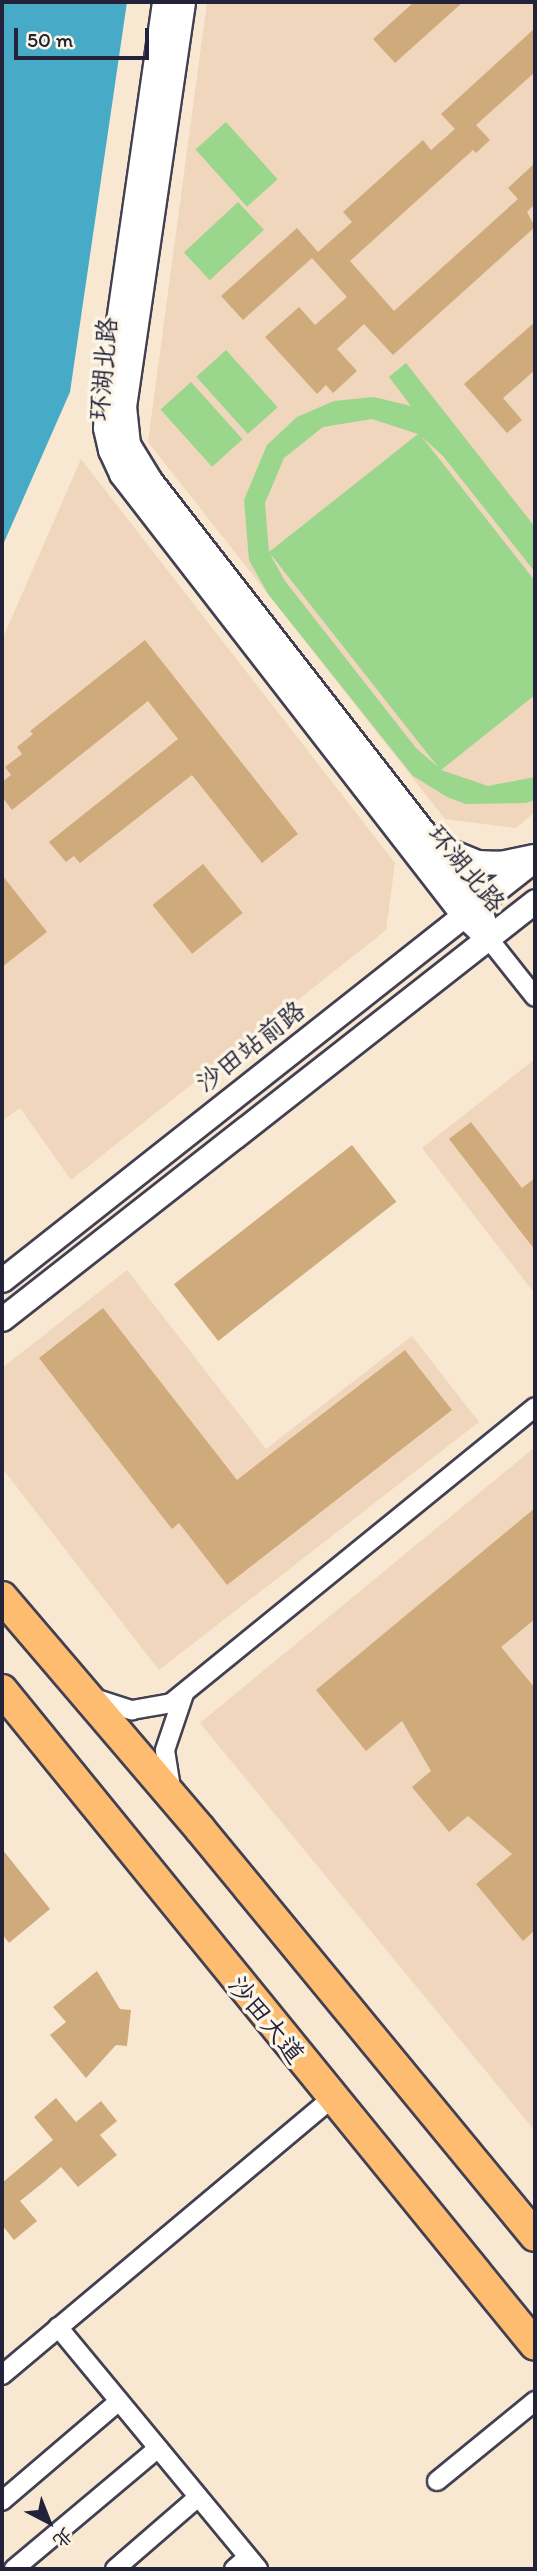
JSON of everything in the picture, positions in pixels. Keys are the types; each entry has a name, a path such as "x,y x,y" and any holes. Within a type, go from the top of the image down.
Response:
{"main road":[{"path":"2,1597 174,1797 535,2236"},
{"name":"沙田大道","path":"2,1690 331,2099 535,2345"}],"street":[{"name":"环湖北路","path":"164,2 106,404 104,428 110,450 128,482 471,909"},
{"name":"环湖北路","path":"183,2 124,406 128,444 150,480 433,844 488,938"},
{"path":"433,844 477,862 500,863 535,857"},
{"name":"沙田站前路","path":"2,1280 535,857"},
{"path":"2,1319 535,901"},
{"path":"488,938 535,997"},
{"path":"87,1695 132,1710 171,1703 535,1407"},
{"path":"174,1797 165,1750 184,1694"},
{"path":"2,2375 331,2099"},
{"path":"58,2327 253,2563 234,2569"},
{"path":"2,2501 119,2401"},
{"path":"438,2482 535,2401"},
{"path":"14,2569 158,2448"},
{"path":"115,2569 198,2497"}],"shaded area":[{"path":"207,2 535,2 535,812 516,828 445,819 148,442"},
{"path":"81,459 395,863 386,930 71,1180 20,1108 2,1121 2,640"},
{"path":"535,1059 535,1294 422,1148"},
{"path":"127,1270 266,1449 412,1336 479,1422 159,1670 2,1468 2,1368"},
{"path":"535,1447 535,2131 200,1723"}],"green space":[{"path":"226,122 278,179 247,207 196,149"},
{"path":"238,202 264,230 210,280 184,252"},
{"path":"226,350 278,407 248,434 196,377"},
{"path":"406,363 535,527 535,572 443,456 422,437 535,581 535,695 441,770 488,786 535,777 535,800 526,803 466,804 447,797 413,776 268,594 249,560 244,500 267,445 297,417 334,401 374,397 411,406 389,377","holes":["372,419 418,434 269,552 265,503 284,458 323,427","272,556 438,767 416,748 285,581"]},
{"path":"191,382 243,439 212,467 161,409"}],"water":[{"path":"2,2 127,2 70,392 2,547"}],"building":[{"path":"414,2 463,2 395,63 373,39"},
{"path":"535,28 535,72 476,125 490,140 476,153 473,150 350,261 394,311 518,199 508,188 535,163 535,204 527,212 535,227 393,355 364,324 337,349 357,371 333,393 326,385 317,394 265,337 299,307 315,325 347,297 312,258 243,320 221,296 297,228 318,252 352,222 343,212 423,140 431,150 455,129 441,114"},
{"path":"535,322 535,370 503,398 522,420 507,433 464,384"},
{"path":"145,640 298,834 262,863 192,775 80,863 74,856 66,862 49,842 178,739 148,701 12,810 2,797 2,782 11,775 5,767 22,754 17,747 33,734 30,731"},
{"path":"203,864 243,913 192,954 152,905"},
{"path":"2,875 47,932 2,967"},
{"path":"471,1122 522,1188 535,1178 535,1250 449,1139"},
{"path":"352,1145 396,1202 218,1341 174,1284"},
{"path":"103,1308 237,1480 405,1350 452,1410 227,1585 179,1523 172,1529 39,1358"},
{"path":"535,1508 535,1619 501,1647 535,1688 535,1930 523,1941 476,1884 512,1854 468,1816 449,1832 412,1787 431,1771 402,1721 366,1751 316,1690"},
{"path":"2,1849 50,1909 9,1943 2,1934"},
{"path":"97,1971 120,2009 131,2010 127,2046 116,2045 86,2078 50,2035 66,2022 53,2007"},
{"path":"56,2098 76,2122 101,2101 117,2121 100,2135 117,2155 78,2187 61,2167 20,2201 37,2221 14,2240 2,2225 2,2183 53,2140 34,2117"}]}
